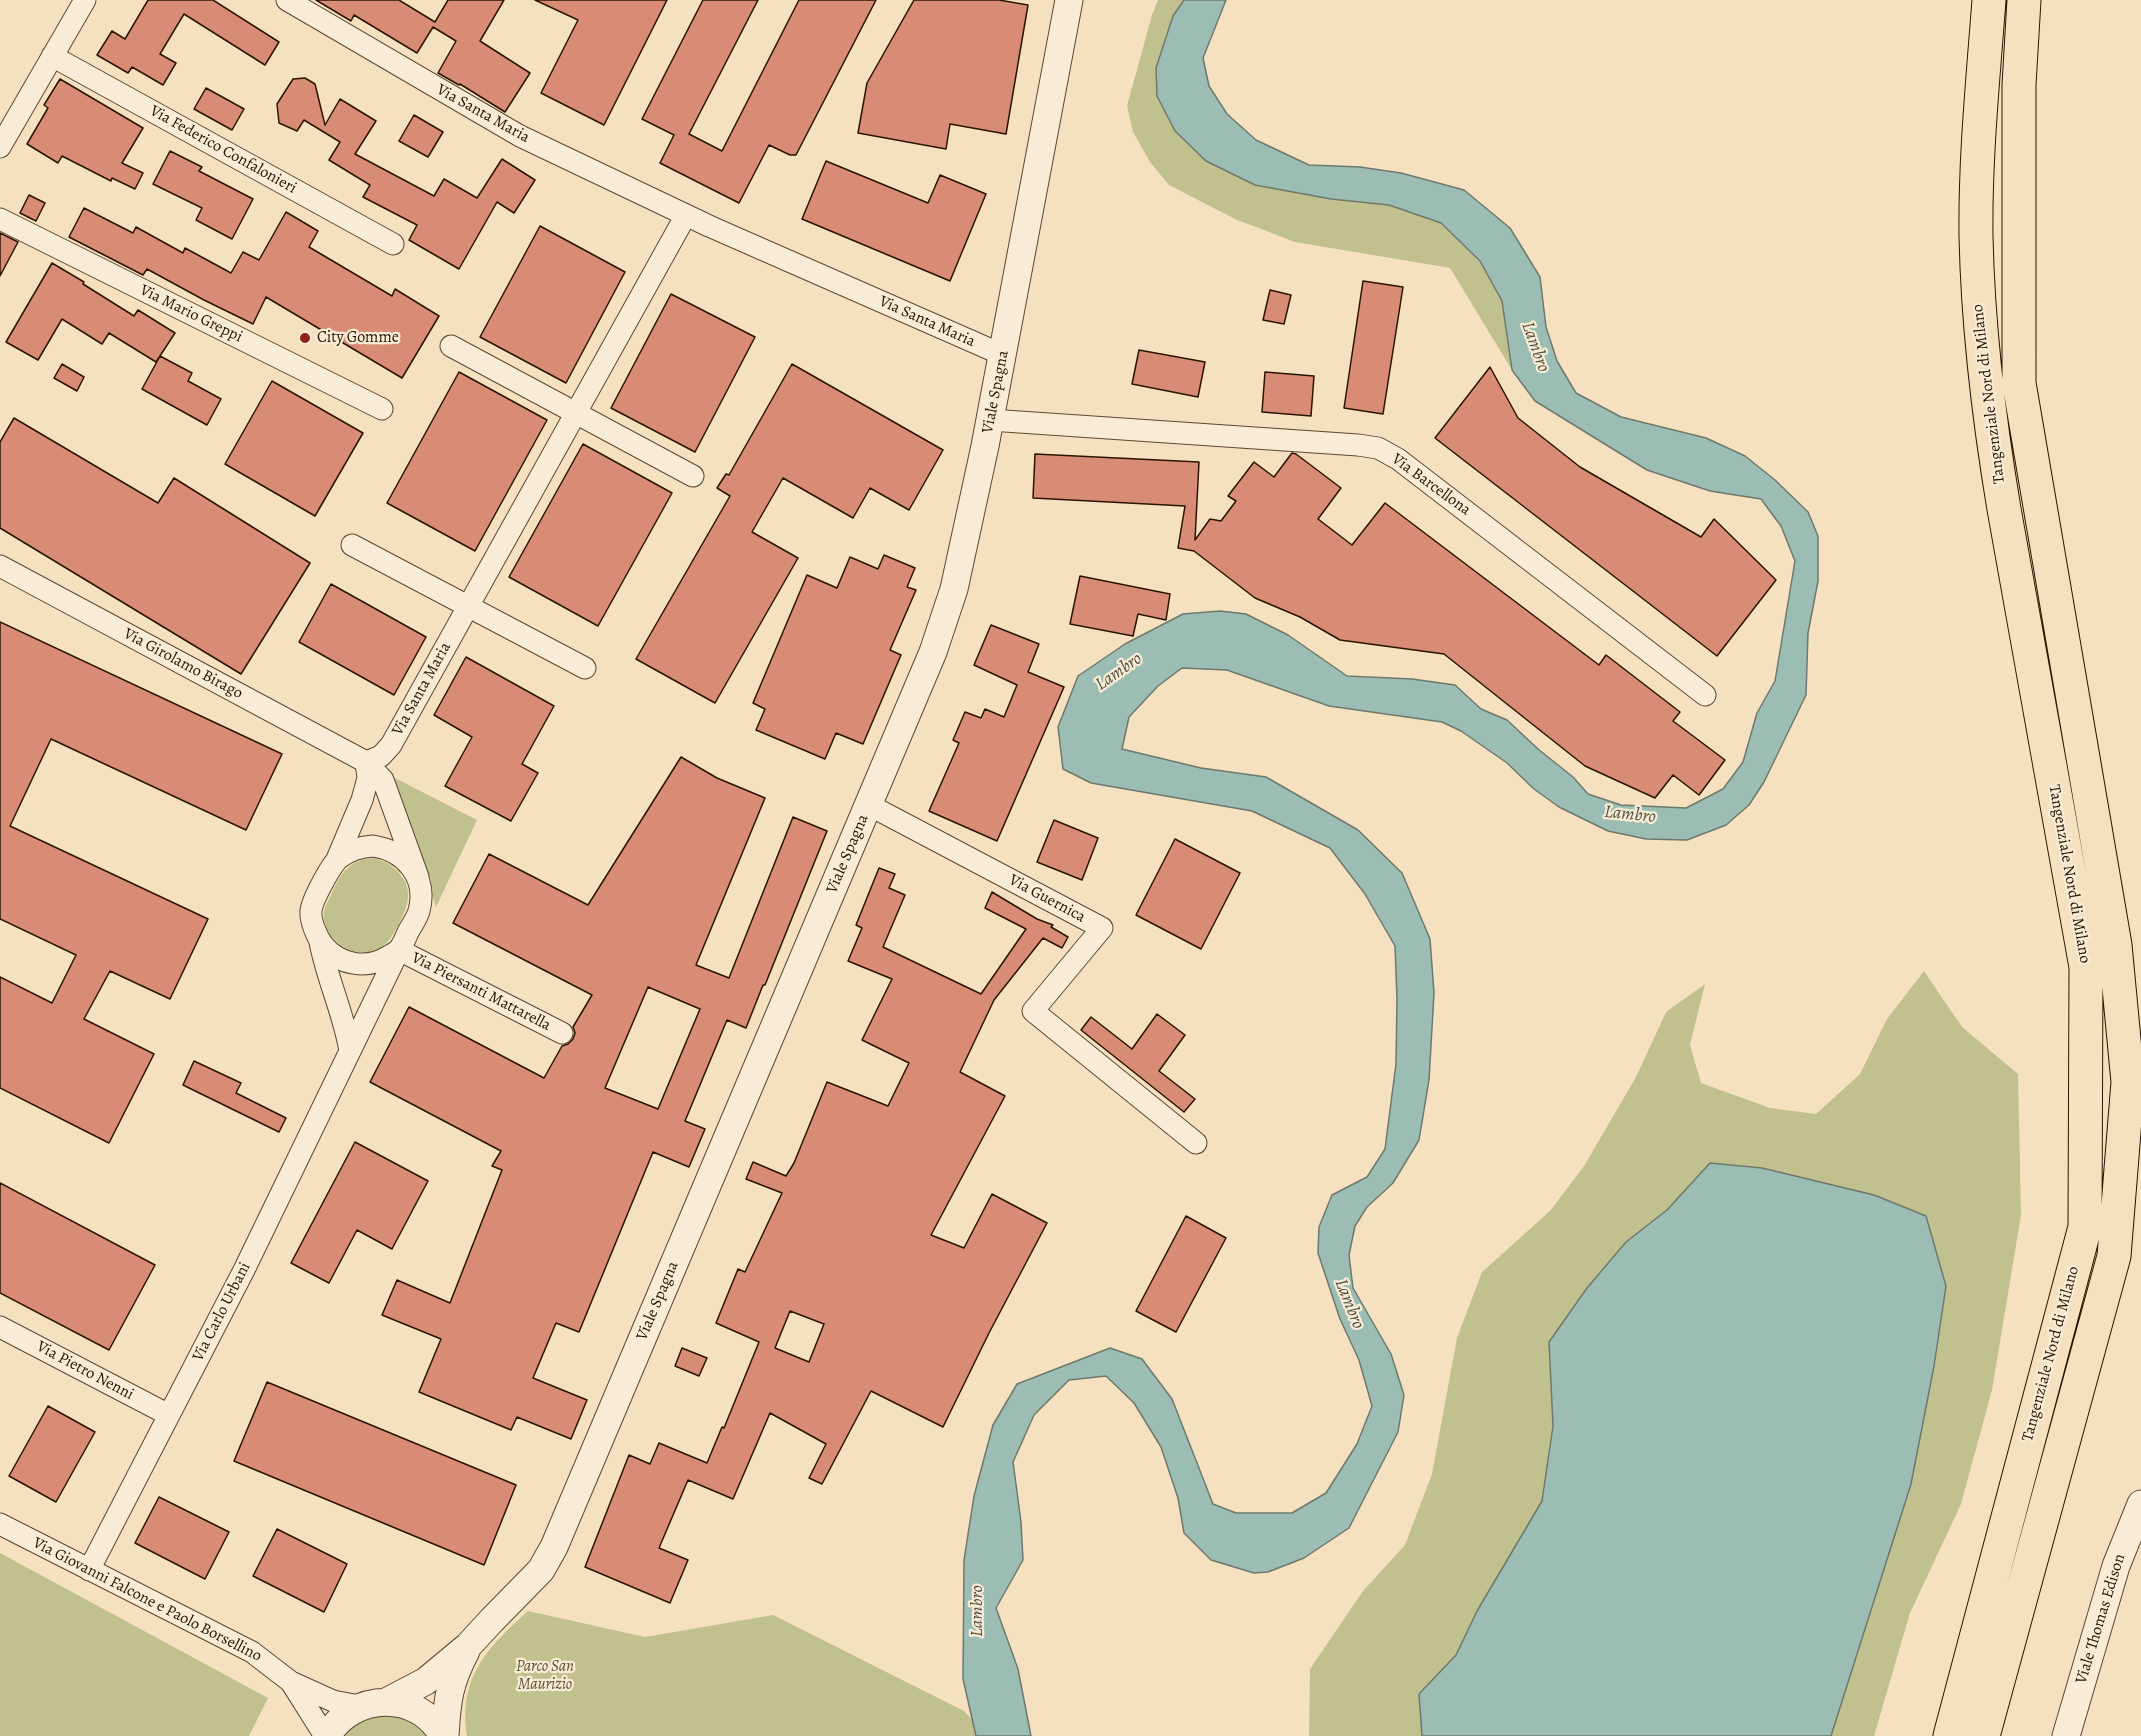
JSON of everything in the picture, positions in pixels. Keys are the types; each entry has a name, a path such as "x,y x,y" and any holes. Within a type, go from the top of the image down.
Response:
{"highway":[{"name":"Tangenziale Nord di Milano","path":"1950,1736 2085,1227 2086,967 1993,446 1979,313 1976,235 1977,172 1989,0"},
{"name":"Tangenziale Nord di Milano","path":"1983,1736 2114,1256 2128,1082 2115,945 2019,383 2019,85 2024,0"}],"street":[{"path":"0,147 85,0"},
{"name":"Via Santa Maria","path":"287,0 495,123 594,172 1003,355"},
{"name":"Viale Spagna","path":"388,1701 426,1681 468,1646 541,1570 554,1547 933,652 954,589 990,420 1069,0"},
{"name":"Via Federico Confalonieri","path":"52,56 393,244"},
{"name":"Via Santa Maria","path":"366,762 381,756 391,745 686,214"},
{"name":"Via Mario Greppi","path":"0,219 382,409"},
{"path":"451,346 693,477"},
{"name":"Via Barcellona","path":"990,420 1378,448 1398,459 1705,696"},
{"path":"352,545 585,668"},
{"name":"Via Girolamo Birago","path":"0,566 366,762 383,780 418,877"},
{"path":"350,1051 347,1032 313,925 311,910 327,873 337,859 362,800 369,778 366,762"},
{"name":"Via Guernica","path":"869,805 1102,928 1033,1011 1196,1143"},
{"path":"320,942 341,960 355,964 368,964 385,959 399,950 418,913 421,894 418,877 400,856 387,848 373,846 348,851 337,859"},
{"name":"Via Piersanti Mattarella","path":"399,950 562,1033"},
{"name":"Via Carlo Urbani","path":"89,1570 244,1270 399,950"},
{"name":"Via Pietro Nenni","path":"0,1327 169,1415"},
{"name":"Viale Thomas Edison","path":"2066,1736 2116,1566 2141,1504"},
{"name":"Via Giovanni Falcone e Paolo Borsellino","path":"0,1524 252,1652 291,1682 333,1701 358,1706"},
{"name":"Viale Spagna","path":"444,1736 450,1687 468,1646"},
{"name":"Via Giovanni Falcone e Paolo Borsellino","path":"291,1682 326,1736"},
{"path":"326,1736 340,1719 358,1706 388,1701 405,1704 425,1715 444,1736"}],"green space":[{"path":"1158,0 1184,0 1173,16 1255,185 1331,199 1389,205 1441,223 1480,261 1503,301 1512,370 1450,268 1295,242 1235,219 1169,185 1150,162 1133,132 1127,106"},
{"path":"393,777 477,820 436,907"},
{"path":"372,858 387,863 404,879 408,892 407,904 395,931 383,946 371,952 356,952 338,944 329,933 324,920 324,911 338,881 346,870 357,862"},
{"path":"1924,971 1962,1027 2018,1074 2021,1215 1992,1390 1961,1504 1910,1613 1874,1736 1831,1736 1934,1366 1946,1286 1926,1216 1874,1195 1822,1183 1710,1163 1667,1210 1626,1242 1587,1288 1549,1341 1553,1426 1542,1501 1477,1611 1456,1655 1419,1694 1422,1736 1309,1736 1310,1669 1363,1591 1405,1545 1432,1474 1457,1338 1482,1272 1550,1211 1584,1166 1636,1077 1666,1012 1705,984 1690,1045 1701,1083 1770,1108 1816,1114 1860,1074 1887,1019"},
{"path":"0,1553 268,1698 249,1736 0,1736"},
{"name":"Parco San Maurizio","path":"528,1611 645,1637 773,1615 964,1711 988,1736 467,1736 465,1715 467,1697 479,1665 500,1637"},
{"path":"367,1715 404,1715 431,1736 340,1736"}],"water":[{"name":"Lambro","path":"1184,0 1226,0 1203,58 1209,86 1227,114 1256,140 1309,165 1360,167 1401,173 1464,190 1510,228 1540,277 1546,327 1557,361 1576,393 1621,417 1706,438 1745,456 1775,480 1808,512 1818,536 1818,581 1808,633 1806,695 1764,782 1749,805 1726,825 1687,840 1646,839 1608,831 1559,807 1534,789 1507,763 1461,731 1442,722 1329,706 1227,670 1182,668 1158,686 1129,717 1122,749 1201,768 1266,777 1358,830 1402,873 1430,939 1434,993 1429,1080 1419,1140 1393,1183 1367,1207 1355,1226 1349,1255 1353,1288 1391,1354 1404,1395 1398,1432 1349,1528 1304,1558 1268,1572 1254,1573 1211,1560 1184,1533 1178,1498 1161,1447 1134,1403 1106,1376 1069,1380 1034,1415 1013,1462 1021,1522 1023,1560 996,1608 1018,1669 1031,1736 976,1736 963,1679 964,1560 974,1496 993,1425 1017,1384 1110,1348 1142,1359 1172,1399 1213,1504 1236,1513 1292,1513 1326,1493 1357,1444 1372,1406 1359,1360 1340,1319 1318,1253 1319,1227 1332,1195 1367,1177 1385,1149 1396,1064 1395,946 1365,894 1330,848 1252,811 1091,783 1063,769 1058,727 1078,676 1125,644 1183,614 1220,611 1246,614 1288,635 1347,676 1412,679 1455,685 1481,709 1507,720 1573,777 1588,794 1621,805 1686,808 1723,789 1743,762 1757,713 1775,681 1795,561 1781,526 1761,499 1710,491 1647,470 1535,401 1512,370 1502,301 1480,261 1441,223 1389,205 1331,199 1255,185 1206,161 1175,131 1157,96 1156,68 1173,16"},
{"path":"1710,1163 1762,1168 1874,1195 1926,1216 1946,1286 1934,1366 1911,1484 1831,1736 1422,1736 1419,1694 1456,1655 1477,1611 1542,1501 1553,1426 1549,1342 1587,1288 1626,1242 1667,1210"}],"building":[{"path":"148,0 213,0 279,42 265,65 184,14 160,54 176,63 163,85 132,67 128,73 97,55 112,31 125,39"},
{"path":"316,0 399,0 435,22 448,0 504,0 480,41 530,73 505,112 438,73 456,41 433,27 417,53 354,15 351,21"},
{"path":"535,0 667,0 604,125 541,93 578,20"},
{"path":"703,0 758,0 689,134 722,151 799,0 876,0 796,155 790,155 769,145 739,203 660,163 674,135 642,119"},
{"path":"914,0 999,0 1028,5 1006,134 950,124 946,149 858,133 867,83"},
{"path":"305,78 315,84 325,125 340,99 376,121 355,154 434,196 444,179 477,198 502,159 535,180 514,213 497,202 459,269 409,240 417,225 363,197 370,185 329,160 340,142 304,120 297,131 279,123 277,104 293,79"},
{"path":"60,79 143,128 122,163 143,173 135,189 112,178 111,181 62,156 58,163 27,144 48,108 44,105"},
{"path":"206,88 244,109 232,130 194,109"},
{"path":"414,115 443,132 428,157 399,141"},
{"path":"170,151 202,167 199,171 253,199 232,239 196,220 202,208 153,184"},
{"path":"826,161 928,203 940,175 986,194 950,281 802,219"},
{"path":"29,195 45,203 36,221 20,213"},
{"path":"84,208 133,233 136,227 183,253 185,248 231,273 243,252 259,260 286,212 318,231 309,247 392,296 395,289 439,316 402,378 266,297 253,324 147,269 143,275 69,237"},
{"path":"540,226 625,272 566,383 480,337"},
{"path":"0,233 18,242 0,276"},
{"path":"52,263 134,316 138,310 175,333 156,362 109,333 102,344 62,319 38,360 6,342"},
{"path":"1363,281 1403,287 1383,414 1344,408"},
{"path":"1270,290 1291,295 1284,324 1263,320"},
{"path":"671,294 755,337 695,452 611,408"},
{"path":"1139,350 1205,362 1198,397 1132,384"},
{"path":"160,356 192,373 188,381 221,399 207,425 142,389"},
{"path":"62,364 84,377 77,391 54,378"},
{"path":"792,364 943,450 909,510 870,488 853,518 783,478 752,532 798,558 715,703 636,659 730,496 717,488 726,474 729,475"},
{"path":"1490,367 1518,418 1580,467 1701,537 1714,519 1776,580 1717,656 1435,438"},
{"path":"459,372 547,420 475,551 387,503"},
{"path":"1265,372 1314,376 1311,416 1262,412"},
{"path":"272,381 363,433 315,516 225,464"},
{"path":"14,418 158,503 174,478 310,563 241,674 0,528 0,442"},
{"path":"583,444 672,493 598,626 509,577"},
{"path":"1292,453 1341,488 1318,519 1352,545 1385,503 1599,665 1606,655 1680,712 1673,721 1725,760 1699,795 1673,775 1655,798 1585,766 1444,654 1340,640 1300,617 1255,598 1194,551 1178,548 1185,506 1033,498 1035,454 1199,462 1195,540 1210,519 1221,521 1236,501 1228,496 1254,462 1274,477"},
{"path":"884,555 915,568 907,587 916,590 890,650 901,655 863,744 836,733 825,759 756,730 765,709 753,703 807,575 837,588 850,557 878,569"},
{"path":"1080,576 1170,594 1166,620 1138,614 1133,636 1070,624"},
{"path":"331,584 426,637 394,695 299,642"},
{"path":"0,622 282,754 246,830 51,739 10,826 208,919 170,999 110,971 84,1019 154,1054 109,1143 0,1088 0,977 52,1003 76,955 0,919"},
{"path":"991,625 1039,644 1028,672 1064,687 997,841 929,811 959,743 953,740 965,712 981,718 985,709 1004,717 1017,685 974,665"},
{"path":"466,657 554,706 522,764 538,773 511,821 445,786 472,737 434,715"},
{"path":"681,757 717,778 765,798 696,965 729,978 793,817 827,831 746,1028 727,1020 685,1121 705,1129 689,1167 653,1152 579,1332 556,1323 533,1378 587,1400 571,1439 517,1417 511,1430 419,1392 441,1339 382,1315 397,1280 450,1303 502,1170 492,1166 501,1151 370,1082 409,1007 544,1078 562,1046 573,1039 575,1033 573,1027 592,995 453,923 489,854 588,905","holes":["648,987 700,1009 658,1109 605,1088"]},
{"path":"1054,820 1098,838 1082,880 1037,862"},
{"path":"1175,839 1240,873 1201,949 1136,915"},
{"path":"879,868 895,874 889,888 905,895 883,947 981,994 1026,929 985,908 992,892 1037,919 1053,925 1051,927 1068,937 1062,948 1043,938 994,1000 960,1072 1005,1096 931,1235 964,1248 992,1194 1047,1223 943,1427 871,1391 822,1484 809,1478 826,1444 770,1413 733,1499 688,1480 659,1548 688,1560 670,1603 585,1567 629,1455 650,1464 659,1443 707,1463 722,1427 724,1428 759,1342 716,1323 738,1269 745,1272 782,1193 746,1179 753,1162 786,1176 794,1163 827,1082 888,1106 909,1063 862,1040 892,979 848,961 862,928 856,925","holes":["790,1311 824,1324 809,1362 775,1348"]},
{"path":"1157,1014 1185,1035 1159,1071 1195,1099 1184,1112 1081,1030 1091,1017 1132,1049"},
{"path":"194,1061 241,1083 236,1093 286,1118 279,1132 183,1085"},
{"path":"355,1142 428,1181 392,1249 357,1230 329,1283 291,1263"},
{"path":"0,1183 155,1265 109,1350 0,1293"},
{"path":"1186,1216 1226,1238 1176,1332 1136,1311"},
{"path":"682,1348 707,1358 699,1376 675,1366"},
{"path":"267,1382 516,1485 484,1565 234,1461"},
{"path":"48,1406 95,1432 56,1502 9,1476"},
{"path":"159,1497 229,1532 205,1579 135,1543"},
{"path":"277,1529 347,1564 324,1612 253,1576"}],"place":[{"name":"City Gomme","path":"305,338"}]}
